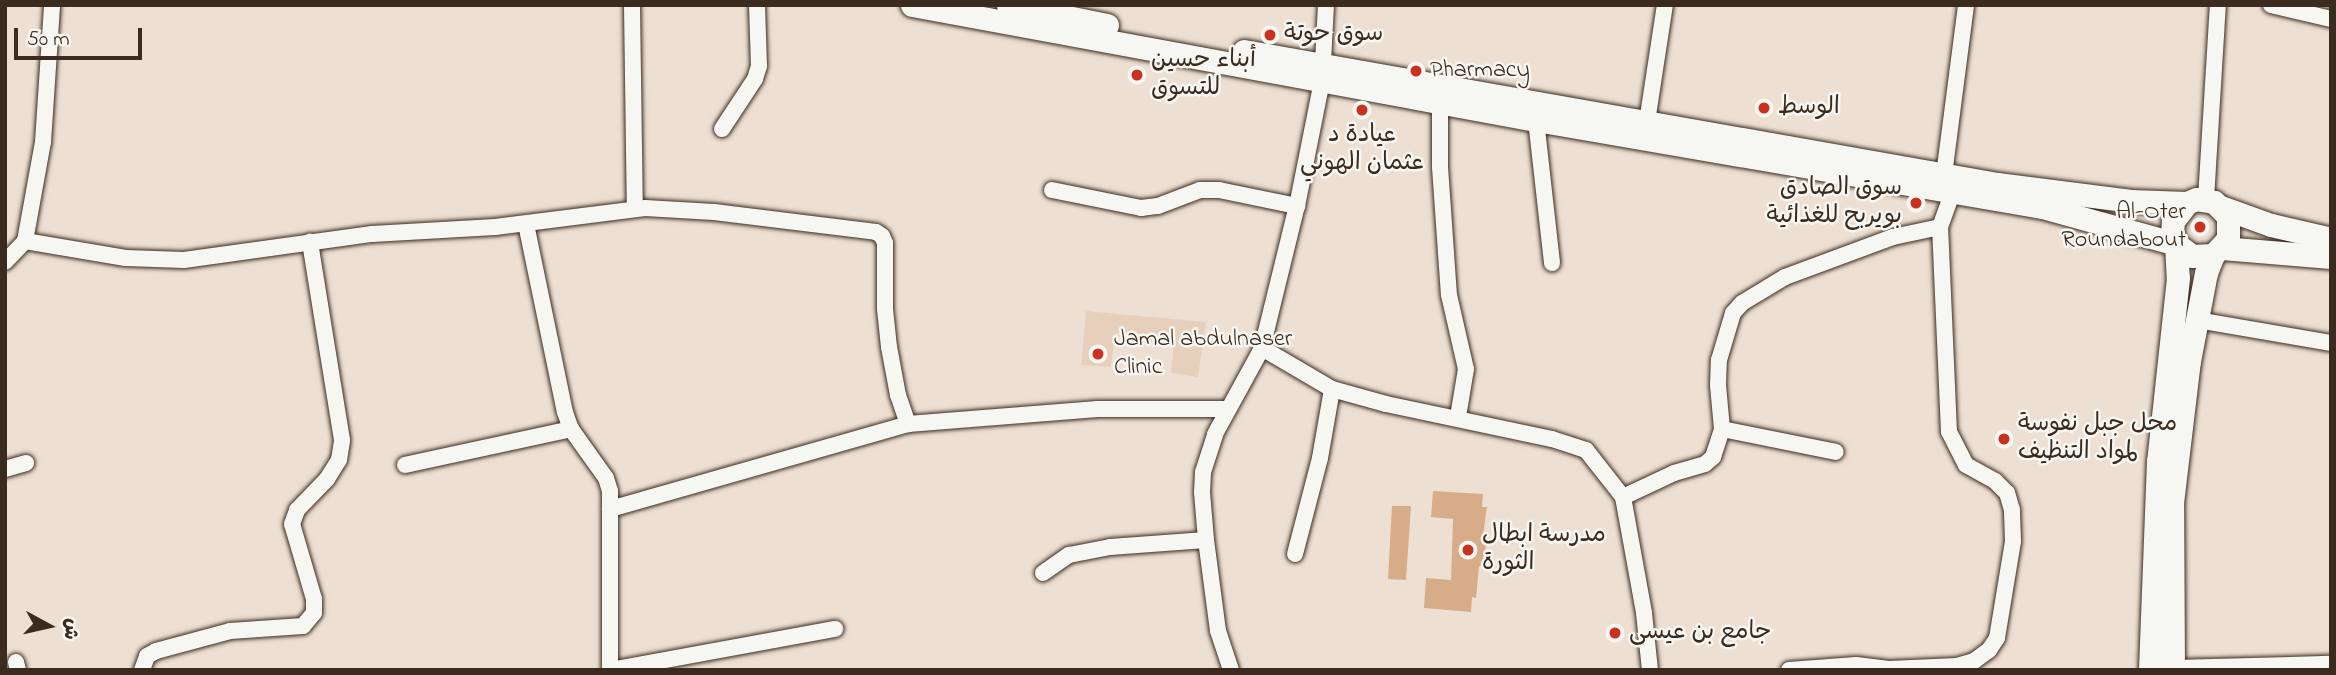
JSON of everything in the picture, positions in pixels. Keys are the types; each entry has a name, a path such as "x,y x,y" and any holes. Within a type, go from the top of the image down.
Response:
{"main road":[{"path":"912,5 1322,73 1647,122 1948,184 2042,207 2176,244 2192,256 2218,252 2331,257"},
{"path":"1008,5 1322,73 1440,102 1536,120 1948,184 2205,203 2272,225 2331,239"},
{"path":"2150,670 2158,461 2178,278 2173,221 2205,203"},
{"path":"2173,669 2172,503 2206,273 2230,228 2205,203"}],"street":[{"path":"5,262 25,241 43,142 52,5"},
{"path":"632,5 635,209"},
{"path":"722,129 755,79 759,66 757,5"},
{"path":"1231,670 1219,631 1206,540 1203,472 1211,443 1227,409 1262,348 1297,206 1322,73 1326,5"},
{"path":"1647,122 1665,5"},
{"path":"1789,670 1856,665 1889,669 1957,666 1974,661 1989,650 1997,638 2013,541 2012,510 2007,493 1994,481 1966,465 1949,432 1940,227 1948,184 1966,5"},
{"path":"2205,203 2218,5"},
{"path":"2271,5 2291,7 2331,19"},
{"path":"1440,102 1440,167 1447,274 1453,318 1466,369 1458,417"},
{"path":"1536,120 1552,263"},
{"path":"1052,190 1141,208 1158,206 1200,190 1219,190 1297,206"},
{"path":"25,241 126,258 184,260 372,234 526,225 635,209 714,212 876,232 882,236 890,347 898,395 908,424"},
{"path":"526,225 544,319 571,429 606,478 610,491 611,670 835,629"},
{"path":"1623,497 1674,472 1705,464 1719,445 1722,429 1717,385 1719,360 1733,313 1742,303 1784,277 1893,237 1940,227"},
{"path":"142,670 147,656 156,651 230,631 303,626 314,613 314,599 292,524 297,510 327,479 339,460 342,440 310,242"},
{"path":"2197,320 2331,343"},
{"path":"1262,348 1332,389 1386,404 1458,417 1586,450 1623,497 1644,613 1650,670"},
{"path":"1295,554 1320,458 1332,389"},
{"path":"610,509 908,424 1097,409 1227,409"},
{"path":"405,466 571,429"},
{"path":"1722,429 1836,452"},
{"path":"5,469 26,463"},
{"path":"1043,573 1069,555 1110,547 1206,540"},
{"path":"2173,669 2331,664"}],"shaded area":[{"name":"Jamal abdulnaser Clinic","path":"1086,311 1206,322 1198,377 1171,373 1174,340 1156,337 1154,343 1133,341 1133,335 1115,333 1111,367 1081,365"}],"building":[{"path":"1433,491 1483,494 1482,507 1487,507 1483,535 1487,535 1484,566 1479,566 1476,598 1472,597 1471,612 1424,608 1426,578 1451,580 1453,519 1431,517"},
{"path":"1392,506 1411,506 1406,580 1388,579"}],"place":[{"name":"سوق حوتة","path":"1270,35"},
{"name":"Pharmacy","path":"1416,71"},
{"name":"أبناء حسين للتسوق","path":"1137,75"},
{"name":"الوسط","path":"1764,108"},
{"name":"عيادة د عثمان الهوني","path":"1362,110"},
{"name":"سوق الصادق بويربح للغذائية","path":"1916,203"},
{"name":"Al-Oter Roundabout","path":"2200,227"},
{"name":"Jamal abdulnaser Clinic","path":"1098,354"},
{"name":"محل جبل نفوسة لمواد التنظيف","path":"2004,439"},
{"name":"مدرسة ابطال الثورة","path":"1468,550"},
{"name":"جامع بن عيسى","path":"1615,633"}]}
